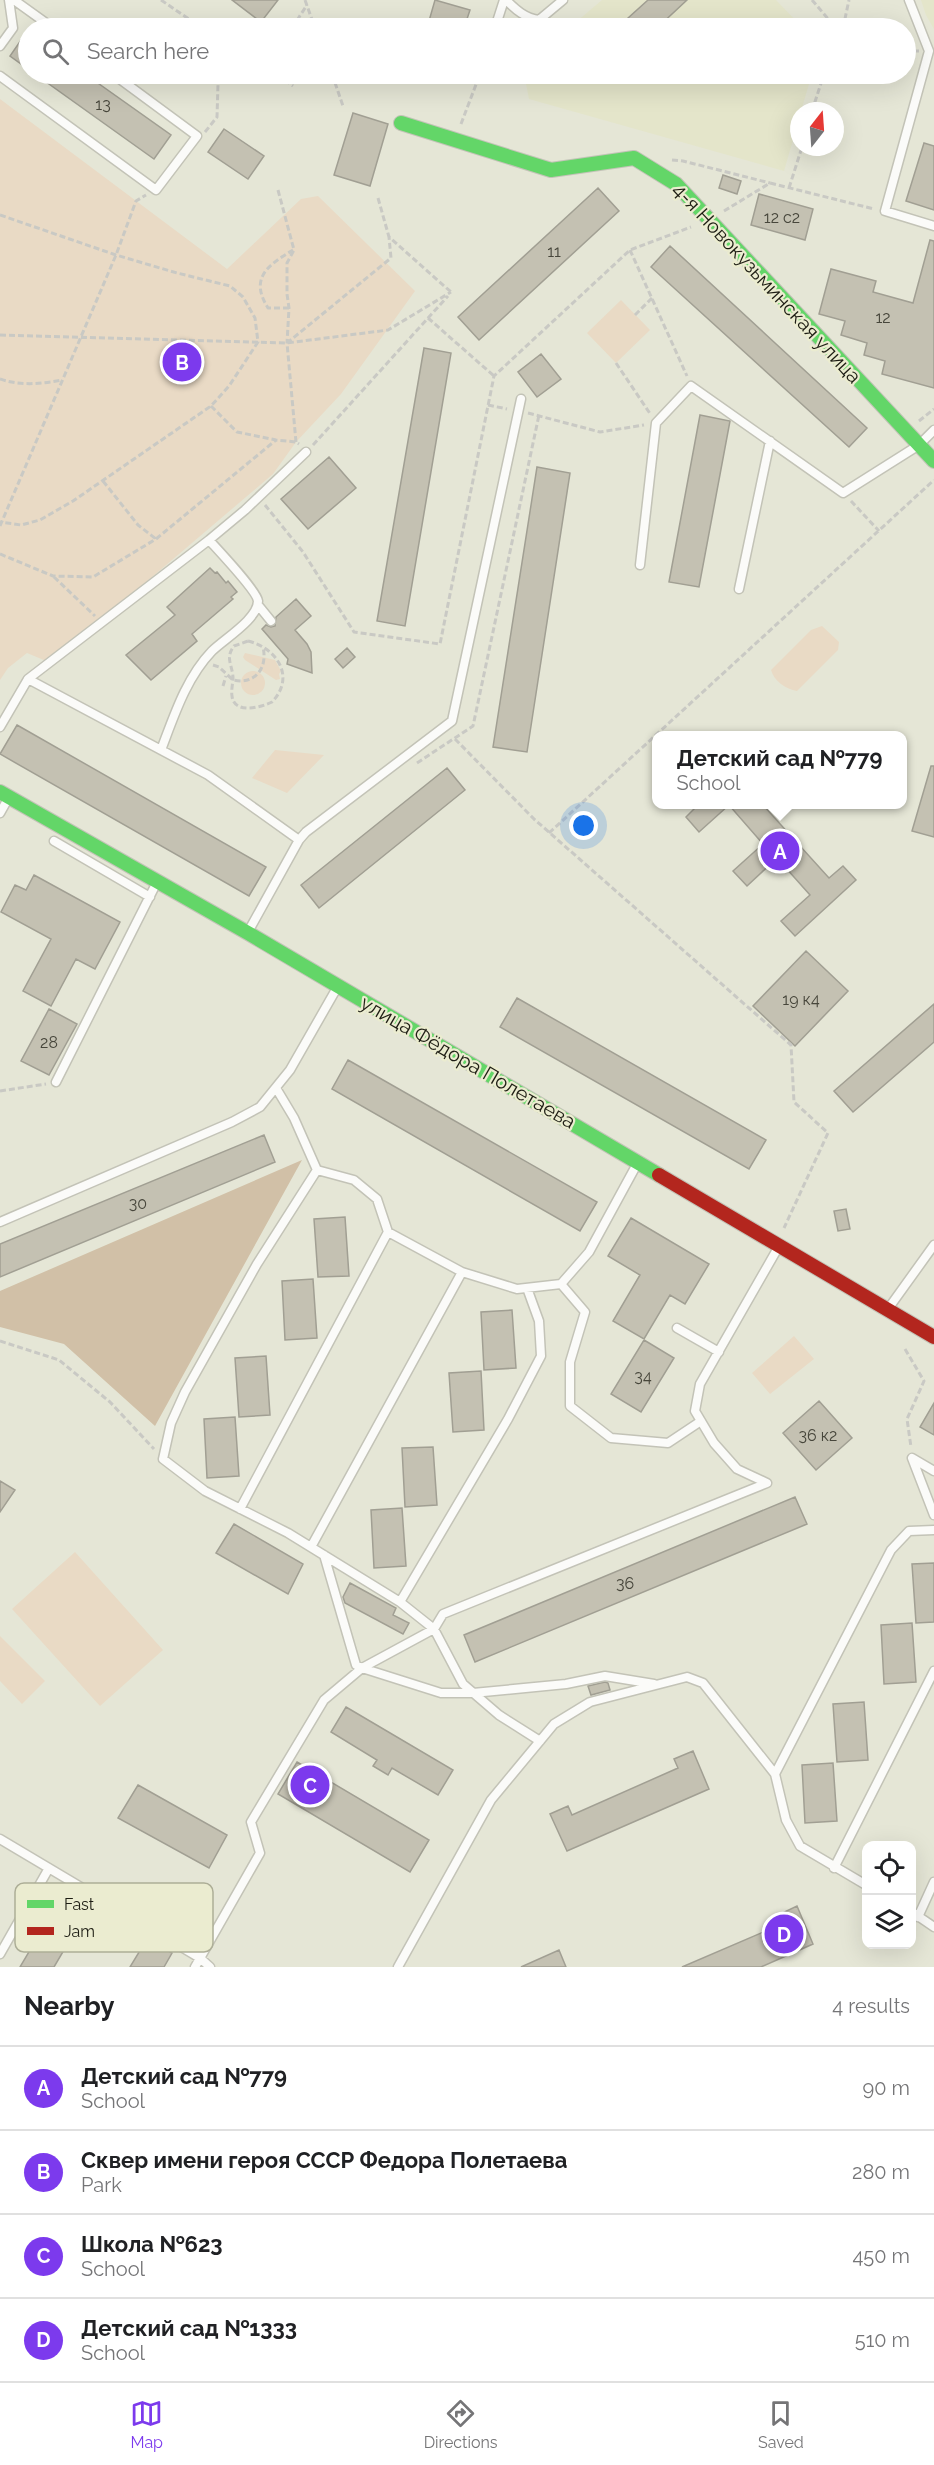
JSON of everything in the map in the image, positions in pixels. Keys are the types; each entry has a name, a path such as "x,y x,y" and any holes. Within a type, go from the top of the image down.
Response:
{"main road":[{"name":"4-я Новокузьминская улица","path":"401,123 550,170 634,158 676,184 934,461"},
{"name":"улица Фёдора Полетаева","path":"5,794 248,933 934,1337"}],"lane":[{"path":"0,46 13,27 9,0"},
{"path":"14,0 39,18"},
{"path":"499,18 505,0 528,18"},
{"path":"541,18 563,0"},
{"path":"909,0 929,51 885,211 934,226"},
{"path":"0,76 156,190 197,136 127,84"},
{"path":"640,565 656,423 692,386 843,493 919,445 934,430"},
{"path":"248,933 299,840 306,832 452,721 520,399"},
{"path":"739,589 770,441"},
{"path":"0,727 28,679 209,540 306,452"},
{"path":"209,540 256,595 258,604 271,621"},
{"path":"161,750 180,701 202,664 214,649 252,616 258,604"},
{"path":"28,679 208,775 299,840"},
{"path":"0,813 5,794"},
{"path":"54,841 150,897"},
{"path":"56,1082 157,881"},
{"path":"0,1222 232,1122 260,1107 290,1070 338,986"},
{"path":"276,1088 294,1118 317,1170"},
{"path":"317,1170 354,1180 377,1199 388,1232 462,1272 518,1289 561,1284 589,1252 638,1162"},
{"path":"317,1170 257,1264 185,1392 171,1423 163,1459 205,1491 311,1547 400,1602 434,1629 463,1684 499,1715 540,1741"},
{"path":"240,1509 388,1232"},
{"path":"888,1310 934,1245"},
{"path":"213,1935 260,1853 251,1822 324,1700 362,1668 434,1629 443,1614 767,1483 737,1469 714,1443 695,1411 700,1384 779,1246"},
{"path":"311,1547 462,1272"},
{"path":"561,1284 585,1312 570,1362 570,1406 610,1438 668,1443 701,1421"},
{"path":"400,1602 508,1419 541,1356 539,1321 527,1288"},
{"path":"677,1328 719,1352"},
{"path":"912,1458 934,1471"},
{"path":"912,1458 934,1515"},
{"path":"775,1774 891,1550 909,1531 934,1530"},
{"path":"324,1555 356,1665 362,1668 441,1693 473,1693 566,1684 605,1676 658,1685"},
{"path":"834,1868 934,1671"},
{"path":"398,1967 491,1800 554,1724 590,1702 687,1677 703,1683 775,1774 786,1820 800,1846 862,1882"},
{"path":"0,1839 74,1883"},
{"path":"40,1883 49,1868"},
{"path":"916,1913 934,1882"},
{"path":"916,1916 934,1927"},
{"path":"1,1952 15,1928"},
{"path":"190,1952 210,1967"},
{"path":"195,1967 203,1952"}],"path":[{"path":"161,0 187,18"},
{"path":"305,0 312,18"},
{"path":"812,0 827,18"},
{"path":"845,18 849,0"},
{"path":"299,18 307,5"},
{"path":"335,84 343,106"},
{"path":"455,140 476,84"},
{"path":"815,102 821,84"},
{"path":"789,188 799,156"},
{"path":"664,160 683,161 885,211"},
{"path":"258,497 303,552 354,632 440,644 494,376 630,250 710,220 770,183"},
{"path":"0,214 116,255 230,286 243,297 255,318 258,342 229,386 211,406 73,501 40,520 21,525 0,524 116,255 136,201 156,190"},
{"path":"278,190 294,250 287,263 289,308 287,343 296,442"},
{"path":"287,343 391,258 389,237 378,198"},
{"path":"389,237 451,292"},
{"path":"289,308 268,308 261,297 261,276 271,263 294,250"},
{"path":"630,250 692,386"},
{"path":"211,406 237,432 296,442 306,452 451,292"},
{"path":"0,335 287,343 388,330 451,292"},
{"path":"635,315 652,298"},
{"path":"428,318 494,376"},
{"path":"488,405 600,432 656,423 616,363"},
{"path":"0,380 10,383 39,384 62,380"},
{"path":"0,554 53,576 93,577 156,539 276,440"},
{"path":"660,731 934,480"},
{"path":"103,481 138,525 156,539"},
{"path":"843,493 879,531"},
{"path":"53,576 100,621"},
{"path":"248,641 263,647 279,660 283,671 281,688 274,701 257,707 238,706 232,697 233,680 228,659 234,646 248,641"},
{"path":"202,664 218,667 233,680 246,681 256,676 264,664 263,647"},
{"path":"223,686 226,676"},
{"path":"455,739 549,833 791,1045 794,1102 828,1133 784,1228"},
{"path":"549,833 652,739"},
{"path":"0,1091 56,1082"},
{"path":"0,1341 59,1360 110,1402 163,1459"},
{"path":"905,1349 924,1381 907,1419 912,1458"}],"shaded area":[{"path":"602,0 776,0 793,18 581,18"},
{"path":"921,0 934,0 934,29 926,15"},
{"path":"526,84 809,84 804,102 790,102 790,150 784,171 529,99"},
{"path":"0,99 227,269 301,199 318,196 415,291 341,394 296,442 273,474 51,663 27,653 8,668 0,680"},
{"path":"621,300 650,330 616,363 587,333"},
{"path":"822,626 839,642 838,650 797,691 785,686 775,678 771,670 811,630"},
{"path":"245,653 275,660 281,671 280,679 276,680 245,660 243,657"},
{"path":"253,671 262,674 265,683 262,692 253,695 244,692 241,683 244,674"},
{"path":"275,750 324,755 287,793 252,778"},
{"path":"302,1160 155,1426 64,1344 0,1327 0,1291"},
{"path":"794,1336 814,1359 770,1394 752,1373"},
{"path":"75,1552 163,1650 100,1706 12,1609"},
{"path":"0,1636 45,1681 22,1704 0,1681"}],"building":[{"path":"232,0 278,0 264,18 256,18"},
{"path":"435,0 470,10 467,18 430,18"},
{"path":"648,0 687,0 668,18 628,18"},
{"path":"18,44 18,62 10,56"},
{"path":"49,84 99,84 171,135 154,159"},
{"path":"353,113 388,124 370,186 334,175"},
{"path":"224,129 264,156 248,179 208,152"},
{"path":"924,143 934,146 934,210 906,201"},
{"path":"723,175 741,181 737,194 719,188"},
{"path":"598,188 619,211 479,340 458,317"},
{"path":"759,194 813,209 805,240 751,225"},
{"path":"930,240 934,241 934,388 882,374 885,361 864,355 867,343 841,335 845,321 819,314 831,269 876,281 873,292 913,303"},
{"path":"670,246 867,428 849,447 651,267"},
{"path":"424,348 451,353 405,626 377,621"},
{"path":"541,354 561,379 537,397 518,372"},
{"path":"700,415 730,421 699,587 669,582"},
{"path":"329,457 356,488 308,529 281,499"},
{"path":"537,467 570,473 527,752 493,747"},
{"path":"210,568 215,573 217,572 226,583 228,581 237,592 231,597 233,599 192,634 197,641 151,680 126,655 175,615 167,607"},
{"path":"296,599 311,616 295,630 311,652 312,673 287,664 288,659 262,629 266,625 275,626 276,617"},
{"path":"347,648 355,657 343,668 335,659"},
{"path":"17,725 266,867 249,896 0,754"},
{"path":"931,766 934,766 934,837 912,831"},
{"path":"447,768 465,790 319,908 301,885"},
{"path":"694,809 725,809 699,832 686,817"},
{"path":"732,809 767,809 829,878 843,866 856,880 795,936 781,921 810,895 777,858 747,886 733,871 763,844"},
{"path":"34,875 120,922 95,969 76,959 51,1006 23,991 51,939 1,912 15,885 26,890"},
{"path":"806,951 848,991 795,1046 753,1006"},
{"path":"517,998 766,1140 749,1169 500,1027"},
{"path":"934,1004 934,1042 853,1112 834,1091"},
{"path":"49,1009 77,1024 49,1075 21,1061"},
{"path":"348,1060 597,1202 580,1231 332,1089"},
{"path":"264,1135 275,1162 0,1277 0,1244"},
{"path":"846,1209 850,1229 838,1231 834,1211"},
{"path":"345,1217 349,1276 318,1277 314,1219"},
{"path":"631,1218 709,1264 685,1304 670,1295 644,1339 613,1321 640,1275 608,1256"},
{"path":"313,1279 317,1338 285,1340 282,1281"},
{"path":"512,1310 516,1368 484,1370 481,1312"},
{"path":"644,1340 674,1358 641,1412 611,1394"},
{"path":"266,1356 270,1415 239,1417 235,1358"},
{"path":"481,1371 484,1430 453,1432 449,1373"},
{"path":"819,1401 852,1438 816,1470 783,1433"},
{"path":"934,1403 934,1435 920,1427"},
{"path":"235,1417 239,1476 207,1478 204,1419"},
{"path":"433,1447 437,1505 405,1507 402,1448"},
{"path":"0,1481 15,1490 0,1512"},
{"path":"795,1497 807,1524 475,1662 464,1635"},
{"path":"402,1508 406,1566 374,1568 371,1510"},
{"path":"234,1524 303,1564 288,1594 216,1553"},
{"path":"934,1563 934,1622 916,1623 912,1564"},
{"path":"350,1583 396,1608 393,1615 409,1623 403,1634 345,1603 343,1597"},
{"path":"912,1623 916,1682 884,1684 881,1625"},
{"path":"608,1683 610,1690 591,1695 588,1686"},
{"path":"864,1702 868,1760 837,1762 833,1704"},
{"path":"346,1707 453,1770 438,1795 392,1768 388,1775 373,1766 377,1760 331,1732"},
{"path":"693,1751 709,1789 567,1851 550,1814 568,1806 572,1815 678,1768 674,1759"},
{"path":"297,1762 429,1840 410,1872 278,1794"},
{"path":"833,1763 837,1821 805,1823 802,1765"},
{"path":"138,1785 227,1835 209,1868 118,1818"},
{"path":"797,1906 813,1944 761,1967 682,1967 782,1924 778,1915"},
{"path":"559,1950 566,1967 521,1967"},
{"path":"29,1952 63,1952 54,1967 20,1967"},
{"path":"139,1952 172,1953 164,1967 130,1967"}],"traffic: fast":[{"path":"401,123 551,170 634,158 676,184 934,461"},
{"path":"0,792 248,933 659,1175"}],"traffic: jam":[{"path":"659,1175 934,1337"}],"place":[{"name":"Сквер имени героя СССР Федора Полетаева","path":"182,362"},
{"name":"Детский сад №779","path":"780,851"},
{"name":"Школа №623","path":"310,1785"},
{"name":"Детский сад №1333","path":"784,1934"}]}
